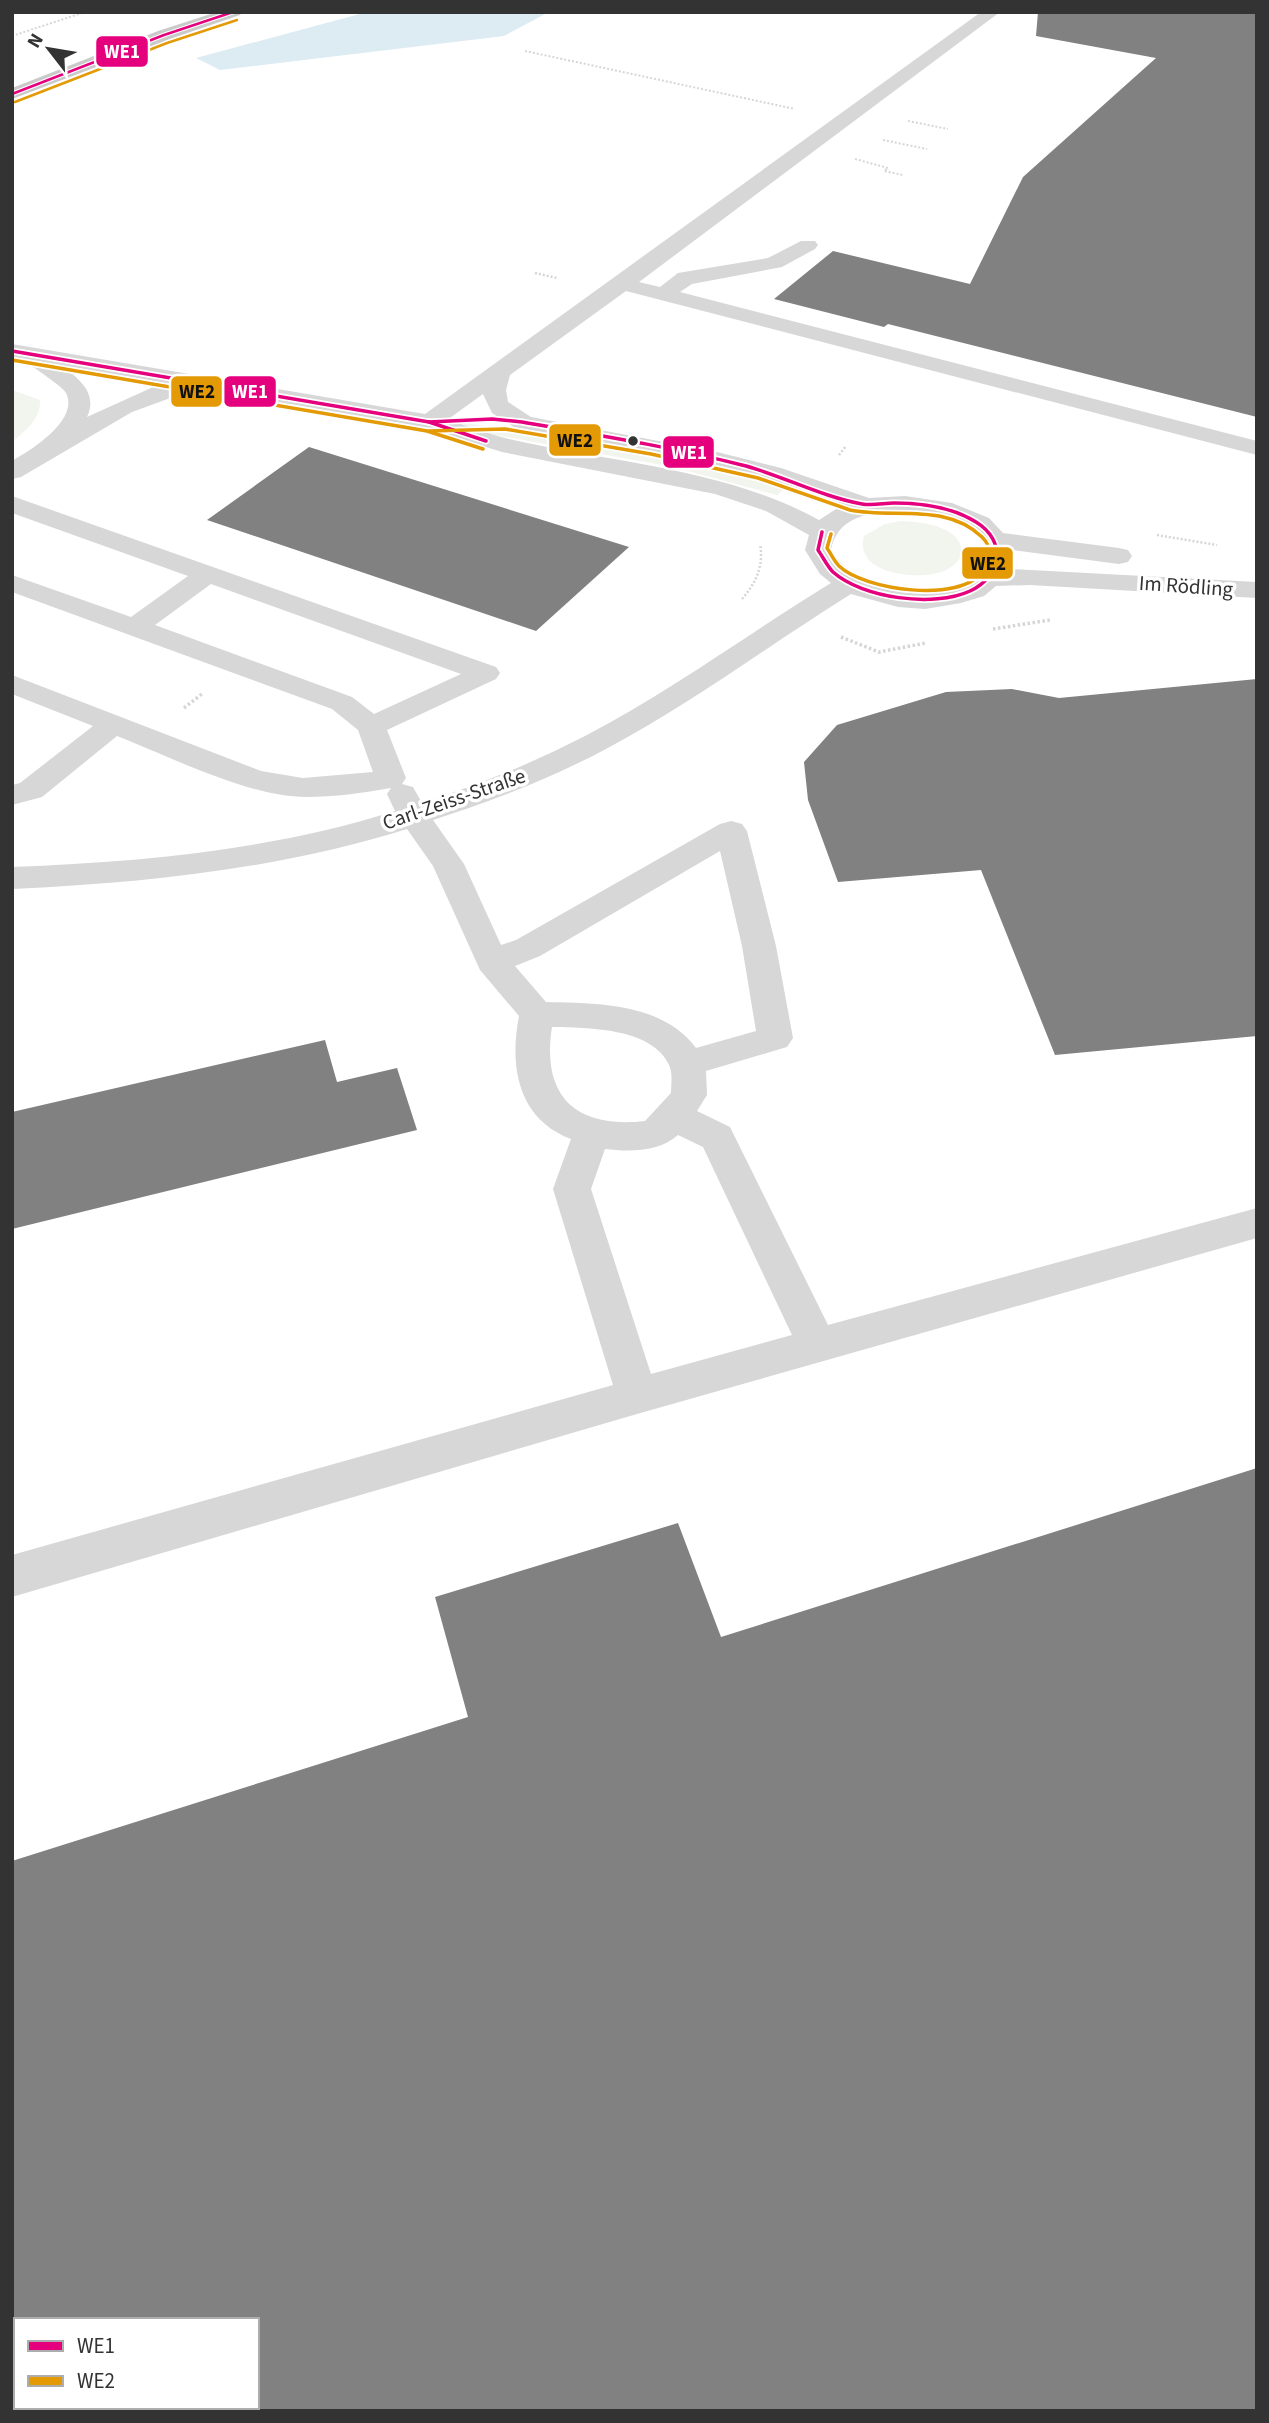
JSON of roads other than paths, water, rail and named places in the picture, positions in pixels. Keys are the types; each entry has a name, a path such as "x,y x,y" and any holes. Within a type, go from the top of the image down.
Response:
{"main road":[{"path":"60,57 200,12"},
{"path":"12,94 164,35 234,12"}],"street":[{"path":"429,422 992,12"},
{"path":"664,294 686,278 775,263 808,246"},
{"path":"622,284 1257,448"},
{"path":"21,352 429,422 502,445 721,488 775,506 822,532 839,516 866,506 916,503 942,508 965,516 983,527 995,540 1000,553 998,566 990,578"},
{"path":"21,352 68,381 78,391 81,401 77,418 52,448"},
{"path":"499,372 493,393 496,403 509,416 522,422"},
{"path":"12,472 155,393 201,382"},
{"path":"429,422 482,419 522,422 717,458 772,473 866,506"},
{"path":"15,508 486,673 372,726"},
{"name":"Im Rödling","path":"822,532 817,550 827,569 848,584 890,598 937,599 958,595 990,578 1030,576 1257,590"},
{"name":"Im Rödling","path":"995,540 1068,551 1257,570"},
{"path":"135,627 208,574"},
{"path":"12,583 342,703 372,726 391,778 413,815 448,864 492,962 537,1014 609,1017 652,1030 674,1045 687,1064 689,1095 656,1133 624,1138 592,1134 555,1113 536,1086 530,1050 537,1014"},
{"name":"Carl-Zeiss-Straße","path":"12,878 116,873 197,864 302,845 413,815 514,780 596,742 848,584"},
{"path":"12,684 254,779 303,788 352,785 391,778"},
{"path":"12,795 31,790 114,724"},
{"path":"492,962 528,948 731,831 759,946 775,1038 687,1064"},
{"path":"673,1116 718,1137 817,1344"},
{"path":"592,1134 572,1188 637,1396"},
{"path":"12,1576 817,1344 1257,1223"}]}
